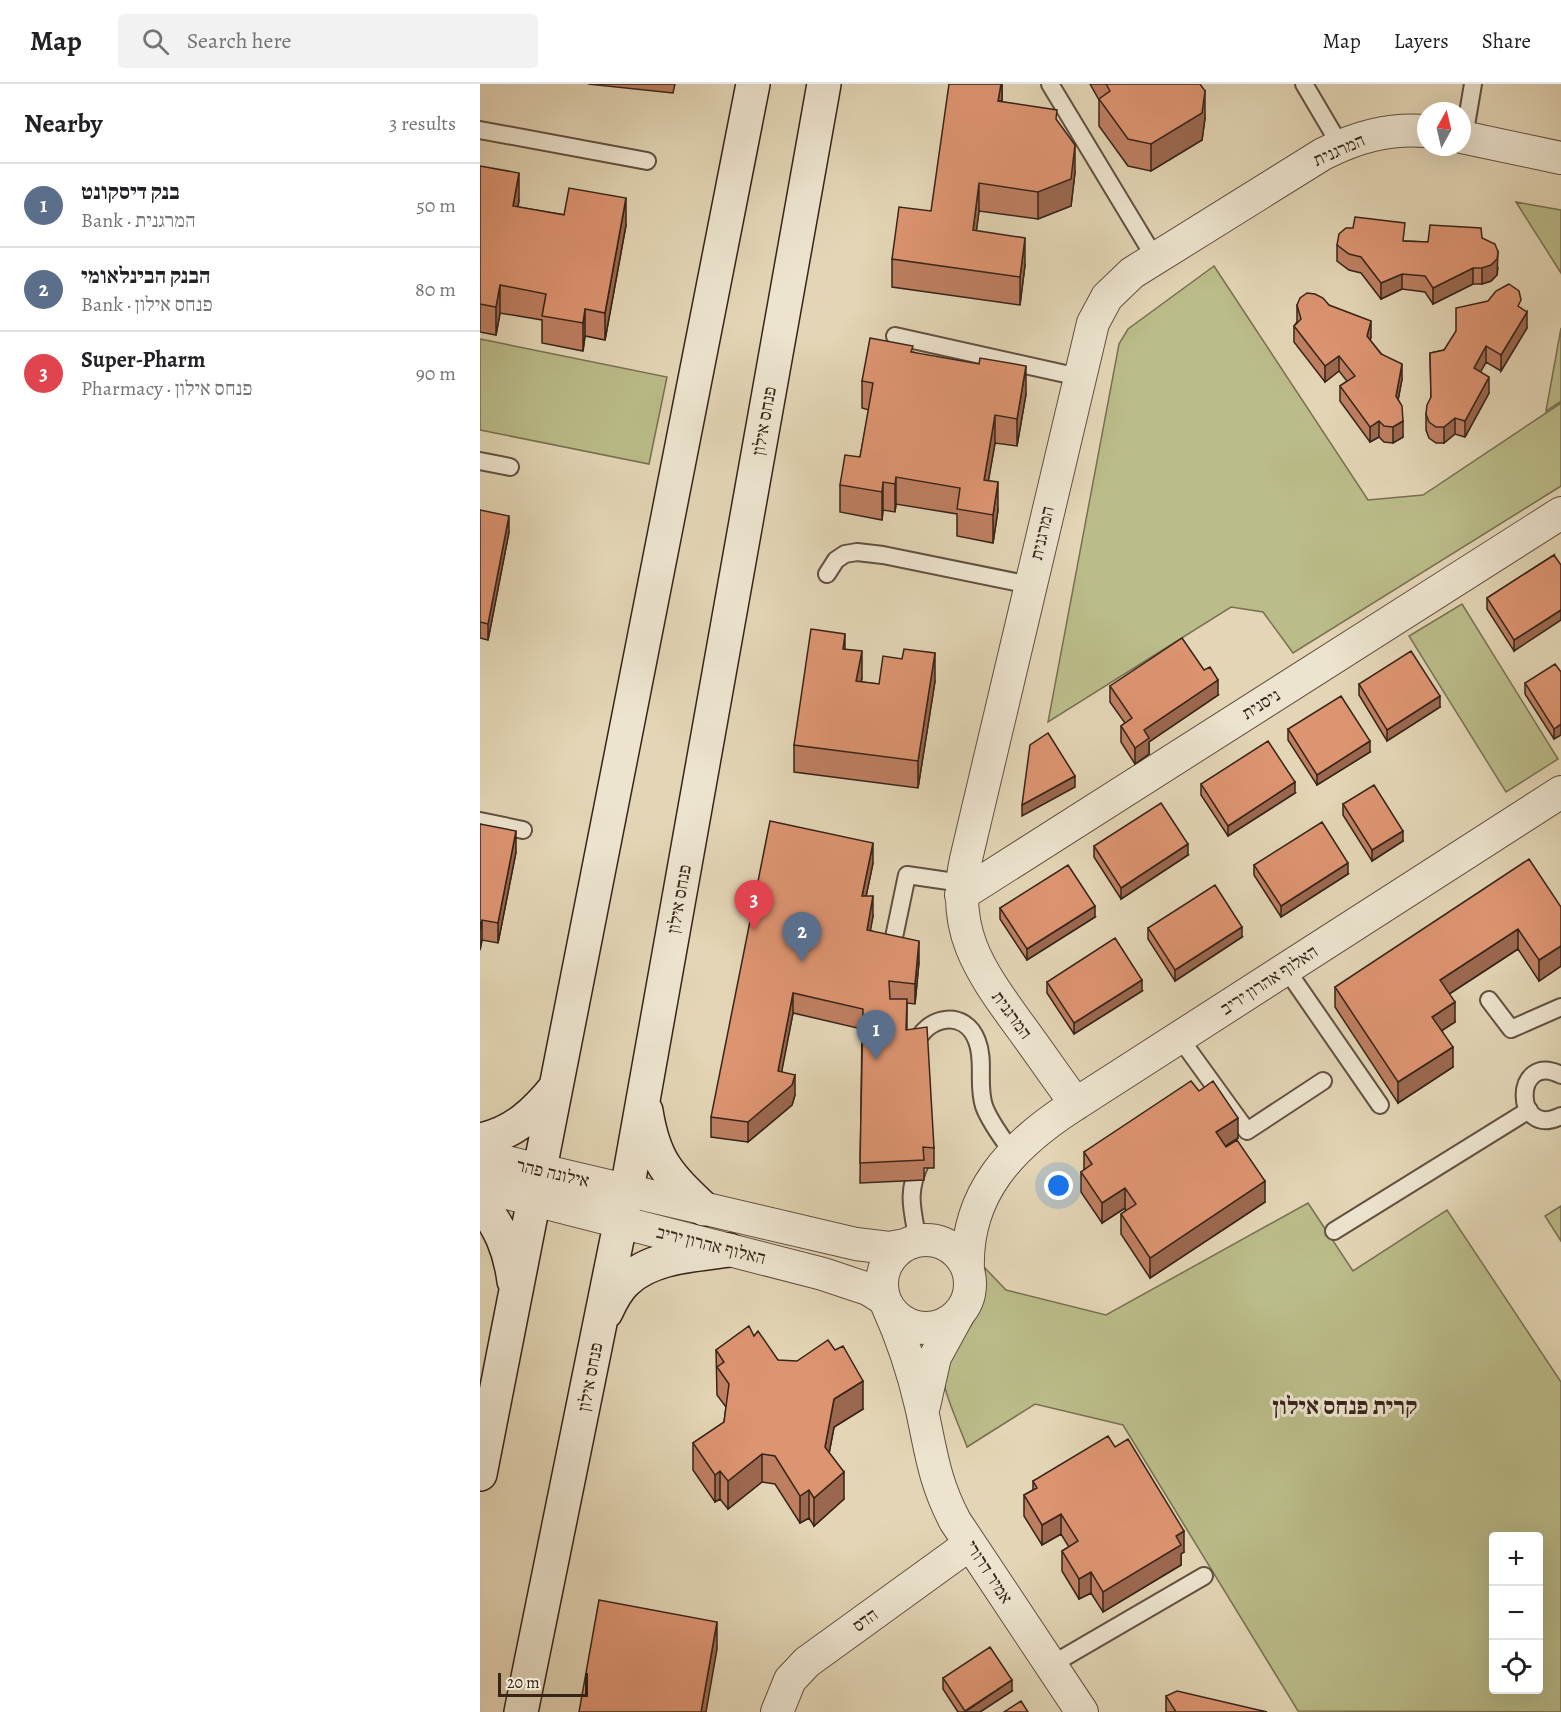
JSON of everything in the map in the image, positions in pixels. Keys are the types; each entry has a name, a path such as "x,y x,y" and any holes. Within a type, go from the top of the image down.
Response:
{"street":[{"path":"480,1474 753,84"},
{"name":"פנחס אילון","path":"521,1712 627,1190 824,84"},
{"name":"המרגנית","path":"1076,1104 979,966 966,931 962,889 966,859 1093,323 1107,297 1125,278 1323,154 1381,132 1417,130"},
{"path":"1471,139 1561,158"},
{"name":"ניסנית","path":"962,889 1561,513"},
{"name":"האלוף אהרון יריב","path":"627,1190 856,1244 889,1248 916,1242 955,1219 1013,1154 1038,1130 1286,969 1559,798"},
{"path":"480,1140 514,1127 537,1111 556,1087"},
{"path":"644,1098 649,1131 657,1154 674,1181 704,1209"},
{"name":"אילונה פהר","path":"480,1156 627,1190"},
{"name":"האלוף אהרון יריב","path":"968,1270 972,1223 990,1182"},
{"name":"אילונה פהר","path":"480,1186 534,1201"},
{"name":"האלוף אהרון יריב","path":"534,1201 824,1274 868,1289 886,1302"},
{"path":"480,1202 494,1218 504,1240 512,1262 516,1293"},
{"path":"916,1242 939,1242 952,1248 962,1258 968,1270 969,1297 958,1315 941,1326 920,1328 901,1320 886,1302 883,1278 887,1264 895,1254 916,1242"},
{"path":"601,1322 626,1280 643,1270 662,1262 729,1250"},
{"name":"אמיר דרורי","path":"886,1302 906,1351 932,1465 941,1493 955,1521 1082,1712"},
{"name":"אמיר דרורי","path":"923,1419 932,1366 939,1348 958,1315"},
{"name":"הדס","path":"777,1712 790,1680 800,1667 970,1544"}],"lane":[{"path":"1050,84 1155,258"},
{"path":"1304,84 1340,146"},
{"path":"1470,102 1473,84"},
{"path":"480,130 647,161"},
{"path":"895,336 1079,377"},
{"path":"480,461 510,467"},
{"path":"827,574 836,560 845,554 857,552 883,555 1030,585"},
{"path":"480,821 523,830"},
{"path":"893,942 907,875 962,889"},
{"path":"1286,969 1380,1105"},
{"path":"1490,1000 1511,1029 1561,1006"},
{"path":"915,1064 916,1043 921,1032 930,1024 944,1019 950,1020 963,1023 972,1031 981,1056 983,1103 992,1122 1013,1154"},
{"path":"1179,1038 1246,1131 1323,1082"},
{"path":"1561,1075 1548,1071 1536,1074 1524,1088 1523,1095 1529,1110 1534,1115 1545,1119 1561,1116"},
{"path":"1334,1231 1529,1110"},
{"path":"916,1242 910,1199 915,1175 922,1159 921,1148"},
{"path":"1051,1665 1204,1576"}],"green space":[{"path":"1516,202 1561,210 1561,273"},
{"path":"1214,266 1368,500 1423,495 1561,403 1561,486 1293,653 1263,612 1231,607 1048,722 1119,344 1128,329"},
{"path":"1561,328 1561,401 1546,411"},
{"path":"480,339 667,377 649,464 480,430"},
{"path":"1462,604 1558,759 1506,792 1409,636"},
{"path":"1308,1203 1353,1271 1447,1210 1561,1382 1561,1712 1298,1711 1123,1425 1035,1404 967,1447 946,1391 948,1368 979,1309 984,1289 985,1268 1006,1290 1106,1315"},
{"path":"1561,1206 1561,1241 1545,1216"}],"building":[{"path":"949,84 1001,84 998,101 1057,110 1056,119 1075,145 1071,179 1038,192 979,183 973,230 1025,238 1020,277 892,259 899,207 931,211"},
{"path":"1106,84 1200,84 1205,91 1202,113 1151,144 1128,139 1099,99 1110,91"},
{"path":"480,166 519,173 513,206 564,215 569,188 626,198 605,313 585,309 583,323 542,316 546,294 500,285 496,307 480,304"},
{"path":"1355,217 1405,223 1403,241 1428,242 1430,225 1481,228 1482,238 1495,244 1498,252 1497,259 1491,265 1473,268 1433,288 1425,276 1402,274 1381,283 1361,257 1349,254 1337,245 1339,234 1346,228 1353,228"},
{"path":"1509,284 1519,291 1521,300 1518,306 1527,312 1501,355 1486,346 1474,368 1489,377 1465,421 1455,418 1444,427 1436,427 1429,422 1426,414 1431,397 1430,353 1444,350 1456,331 1456,308 1488,301 1496,291"},
{"path":"1307,293 1315,294 1329,305 1371,321 1367,336 1381,354 1402,364 1396,396 1402,406 1403,421 1393,427 1384,426 1379,421 1370,427 1340,386 1355,376 1339,356 1325,366 1294,326 1301,319 1297,305 1300,298"},
{"path":"870,338 913,346 911,352 979,364 980,358 1026,366 1017,419 995,415 984,480 998,482 993,515 957,509 960,488 896,477 895,484 883,482 882,492 840,485 845,455 860,457 873,383 862,381"},
{"path":"480,510 509,516 488,624 480,622"},
{"path":"1554,555 1561,565 1561,610 1514,640 1487,598"},
{"path":"811,629 845,634 843,649 862,651 856,681 879,684 883,656 902,659 904,649 935,653 918,761 794,745"},
{"path":"1182,638 1204,670 1210,667 1218,680 1144,730 1149,738 1135,748 1121,726 1132,718 1110,686"},
{"path":"1411,651 1440,696 1387,730 1359,684"},
{"path":"1555,664 1561,672 1561,724 1554,729 1525,683"},
{"path":"1341,696 1370,741 1317,775 1288,729"},
{"path":"1048,733 1075,776 1022,805 1030,745"},
{"path":"1268,741 1295,782 1228,826 1201,784"},
{"path":"1374,785 1403,831 1372,850 1343,804"},
{"path":"1161,803 1188,844 1121,888 1094,846"},
{"path":"770,821 873,843 862,896 873,896 867,930 919,941 915,984 889,981 890,999 907,999 906,1030 927,1027 934,1148 923,1147 924,1160 860,1163 863,1009 793,993 778,1071 795,1075 792,1085 748,1122 711,1117"},
{"path":"1322,822 1348,863 1281,906 1254,865"},
{"path":"480,824 516,831 498,923 482,920 480,930"},
{"path":"1529,859 1561,907 1561,946 1539,960 1518,929 1440,980 1455,1002 1432,1017 1453,1047 1398,1082 1335,987"},
{"path":"1068,865 1095,906 1027,949 1000,908"},
{"path":"1215,885 1242,927 1175,970 1148,928"},
{"path":"1115,938 1142,980 1074,1023 1047,982"},
{"path":"1191,1081 1199,1091 1213,1081 1238,1118 1216,1132 1226,1147 1237,1140 1265,1181 1150,1258 1121,1214 1136,1204 1125,1188 1102,1203 1081,1172 1092,1164 1084,1152"},
{"path":"749,1326 754,1336 758,1331 778,1360 797,1361 828,1340 835,1350 843,1346 863,1381 834,1399 825,1447 844,1472 814,1498 809,1490 800,1496 775,1456 762,1454 728,1481 720,1471 715,1475 693,1443 724,1422 729,1384 717,1367 724,1362 716,1350"},
{"path":"1108,1436 1115,1447 1128,1439 1184,1531 1176,1536 1181,1545 1103,1592 1091,1572 1079,1579 1062,1551 1078,1541 1061,1514 1042,1525 1024,1495 1037,1488 1033,1481"},
{"path":"599,1600 717,1622 701,1712 579,1712"},
{"path":"990,1647 1012,1680 965,1711 943,1678"},
{"path":"1177,1691 1267,1712 1176,1712 1166,1696"},
{"path":"1021,1701 1028,1712 1004,1712"}],"place":[{"name":"Super-Pharm","path":"754,930"},
{"name":"הבנק הבינלאומי","path":"802,962"},
{"name":"בנק דיסקונט","path":"876,1060"}],"district":[{"name":"קרית פנחס אילון","path":"1345,1406"}]}
